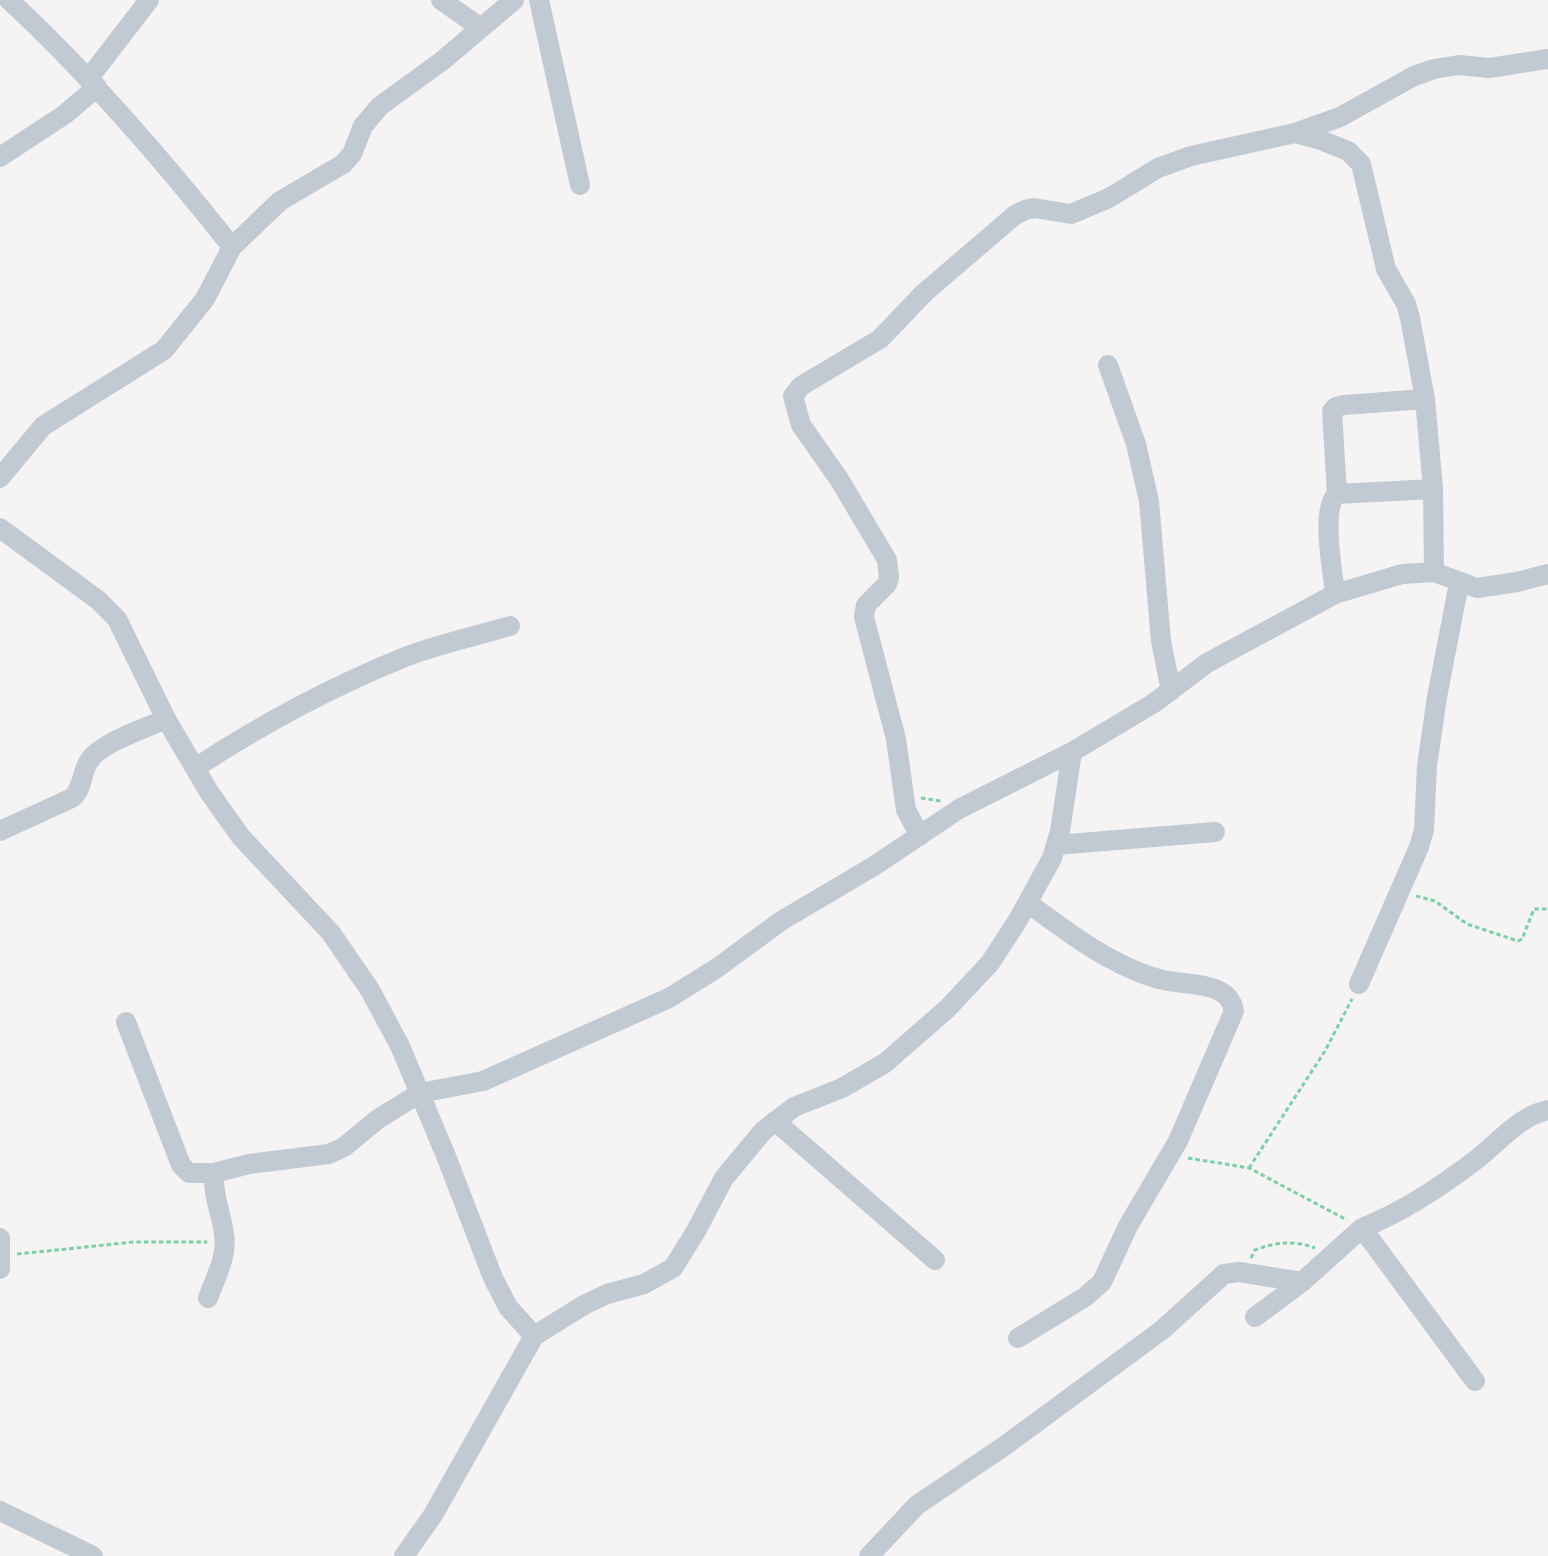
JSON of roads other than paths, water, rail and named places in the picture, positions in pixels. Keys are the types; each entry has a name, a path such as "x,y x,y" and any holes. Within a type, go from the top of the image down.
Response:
{"street":[{"path":"9,0 93,82 181,183 232,247"},
{"path":"0,157 64,115 93,82 150,0"},
{"path":"441,0 482,28"},
{"path":"0,478 43,426 164,350 205,299 232,247 280,201 343,164 352,154 363,126 380,106 442,61 514,0"},
{"path":"539,0 580,185"},
{"path":"920,836 906,810 888,700 864,617 864,609 889,578 887,560 839,479 801,425 795,409 794,392 880,339 924,293 1015,215 1034,208 1071,214 1109,198 1158,168 1191,156 1295,133 1340,117 1414,76 1434,69 1459,65 1489,68 1548,59"},
{"path":"1295,133 1348,150 1361,164 1386,269 1406,304 1425,399 1433,489 1434,572"},
{"path":"1108,365 1136,444 1149,501 1161,641 1171,691"},
{"path":"1335,594 1328,521 1330,502 1337,494 1332,411 1336,406 1425,399"},
{"path":"1337,494 1433,489"},
{"path":"0,528 107,608 130,642 166,718 195,768 241,837 331,933 351,961 387,1018 420,1093 501,1295 534,1336"},
{"path":"126,1022 181,1166 189,1173 214,1173 262,1162 329,1154 344,1147 378,1119 420,1093 483,1081 669,998 717,968 781,921 920,836 959,809 1072,752 1171,691 1207,663 1335,594 1395,576 1434,572 1477,588 1495,587 1548,574"},
{"path":"1359,984 1400,892 1424,830 1431,743 1459,583"},
{"path":"195,768 263,724 315,698 406,657 510,626"},
{"path":"0,831 78,794 92,756 166,718"},
{"path":"404,1556 433,1515 534,1336 584,1305 607,1294 651,1281 673,1268 724,1178 750,1144 794,1107 842,1088 885,1063 948,1008 998,953 1028,903 1056,845 1072,752"},
{"path":"1056,845 1215,832"},
{"path":"1018,1338 1085,1297 1102,1282 1128,1226 1170,1154 1195,1105 1233,1016 1232,1001 1226,994 1209,987 1163,980 1132,969 1077,937 1028,903"},
{"path":"1255,1317 1302,1282 1331,1253 1362,1228 1412,1204 1478,1158 1521,1121 1535,1113 1548,1110"},
{"path":"776,1121 935,1260"},
{"path":"208,1298 225,1241 214,1199 214,1173"},
{"path":"1362,1228 1475,1381"},
{"path":"869,1556 917,1504 1003,1447 1162,1330 1224,1274 1245,1273 1302,1282"},
{"path":"0,1511 93,1556"}]}
